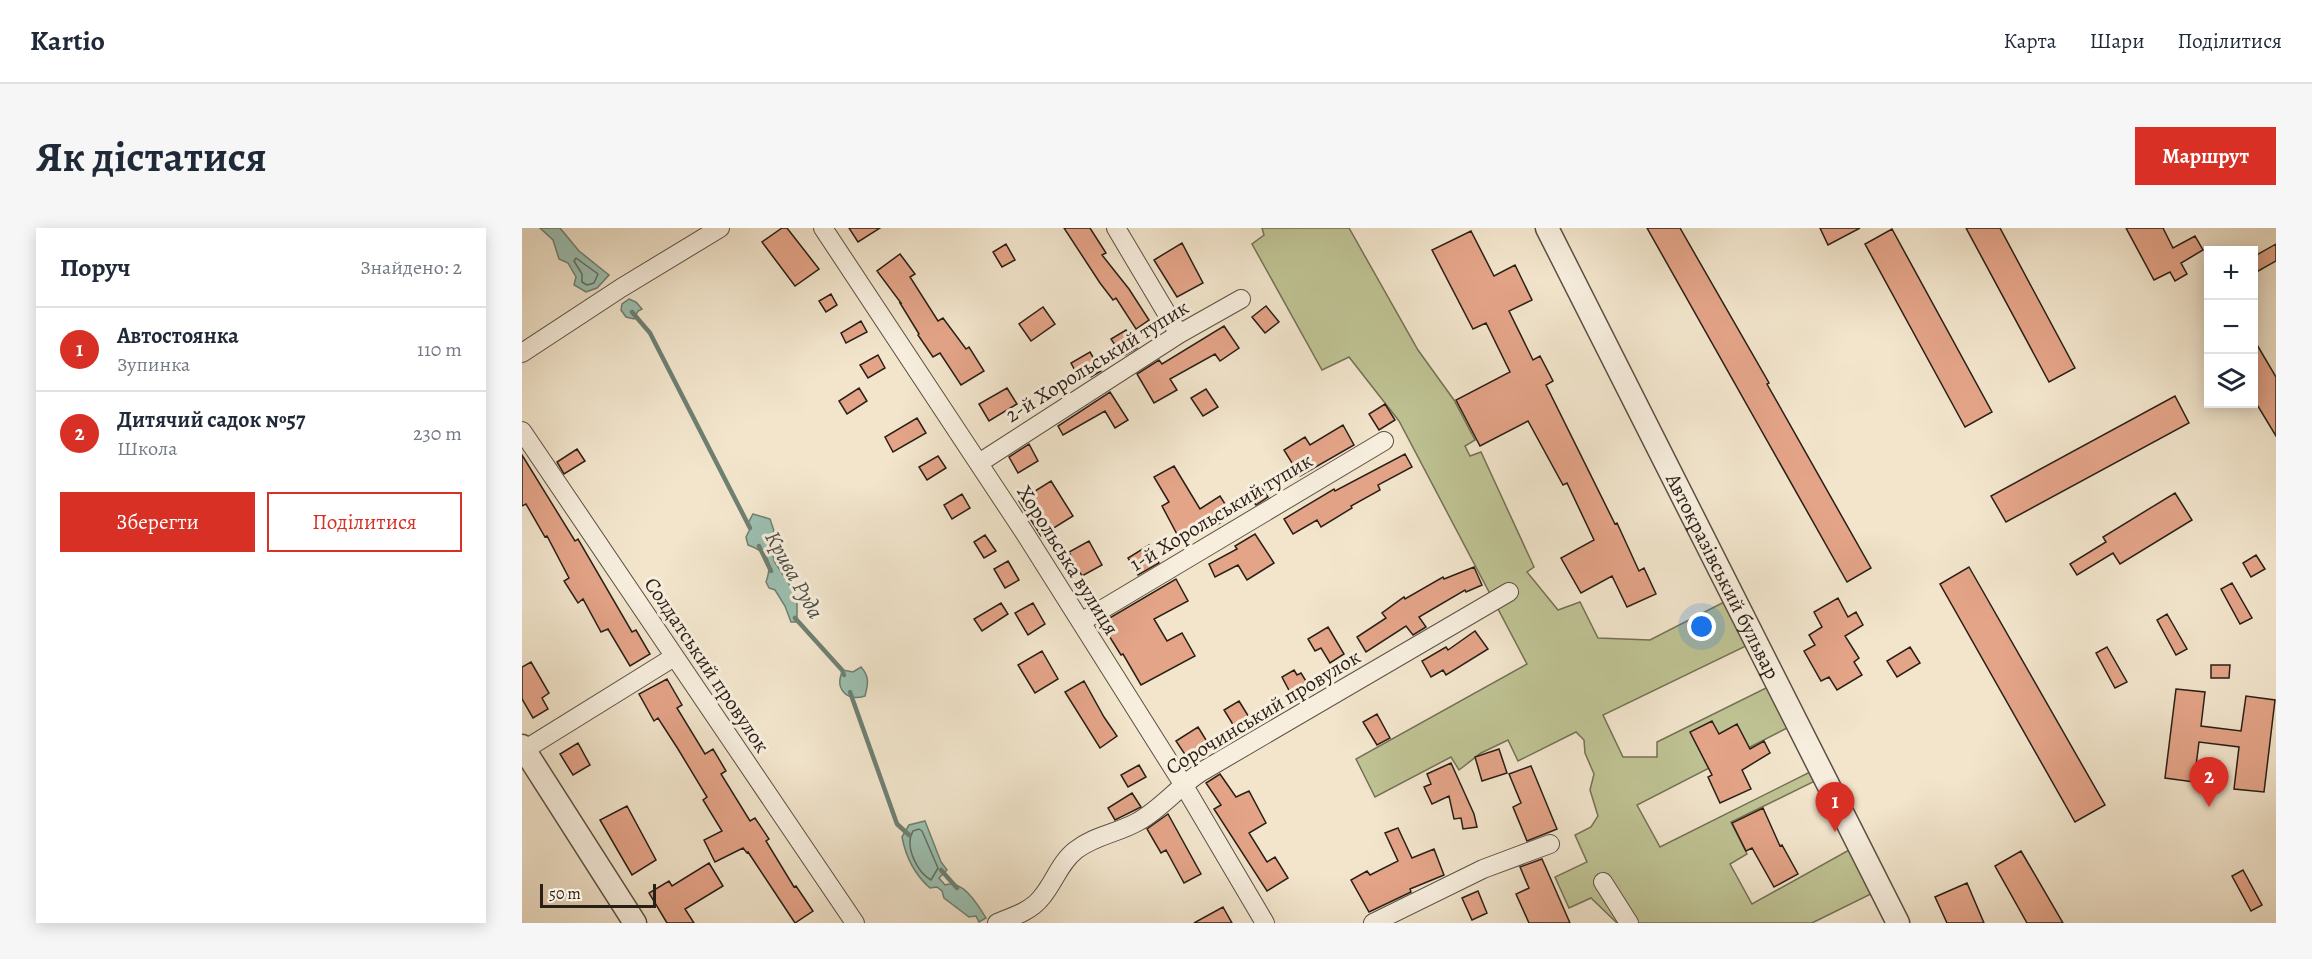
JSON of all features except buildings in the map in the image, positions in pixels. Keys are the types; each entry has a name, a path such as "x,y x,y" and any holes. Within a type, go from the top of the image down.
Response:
{"street":[{"path":"522,353 621,288 720,228"},
{"name":"Хорольська вулиця","path":"823,228 1081,622 1183,784 1265,923"},
{"path":"1116,228 1179,334"},
{"name":"Автокразівський бульвар","path":"1547,228 1898,923"},
{"name":"2-й Хорольський тупик","path":"979,463 1179,334 1241,299"},
{"name":"Солдатський провулок","path":"522,431 855,923"},
{"name":"1-й Хорольський тупик","path":"1081,622 1384,441"},
{"name":"Сорочинський провулок","path":"997,923 1034,906 1042,898 1065,861 1093,839 1113,834 1139,822 1183,784 1509,592"},
{"path":"635,923 523,748 674,657"},
{"path":"1373,923 1483,868 1550,844"},
{"path":"1603,882 1629,923"}],"shaded area":[{"path":"1262,228 1349,228 1418,350 1454,400 1475,440 1465,446 1470,456 1481,452 1534,567 1527,572 1558,610 1580,602 1598,638 1650,640 1726,601 1748,645 1603,715 1623,757 1657,757 1657,742 1770,686 1791,726 1637,805 1660,847 1812,771 1817,780 1731,822 1747,854 1730,864 1752,904 1849,850 1873,893 1812,923 1617,923 1591,898 1569,908 1555,877 1587,862 1575,835 1591,827 1598,816 1590,790 1594,774 1585,753 1584,740 1576,732 1518,761 1508,740 1481,753 1459,770 1451,757 1375,797 1356,759 1527,664 1399,421 1349,357 1322,370 1252,244 1264,235"}],"water":[{"path":"540,228 560,228 579,251 609,275 597,288 586,292 574,285 576,277 568,263 559,259 553,240"},
{"path":"629,299 636,302 642,309 638,311 634,319 626,317 621,310 622,304"},
{"path":"753,514 770,519 774,531 770,538 774,561 797,596 797,622 791,622 775,590 769,588 766,582 769,569 767,559 760,551 748,545 746,537 750,529 747,525"},
{"path":"861,667 868,681 865,696 852,697 841,688 843,670 853,672"},
{"path":"925,821 941,862 947,870 939,878 945,885 952,884 964,889 986,918 979,922 976,916 969,917 944,898 942,891 937,887 930,888 924,883 915,871 908,859 902,837 909,825"}],"waterway":[{"name":"Крива Руда","path":"632,312 650,333 750,528"},
{"name":"Крива Руда","path":"759,546 771,571"},
{"name":"Крива Руда","path":"795,618 844,675"},
{"name":"Крива Руда","path":"850,692 897,824 909,835"},
{"name":"Крива Руда","path":"941,870 957,888"}],"place":[{"name":"Дитячий садок №57","path":"2209,807"},
{"name":"Автостоянка","path":"1835,832"}]}
